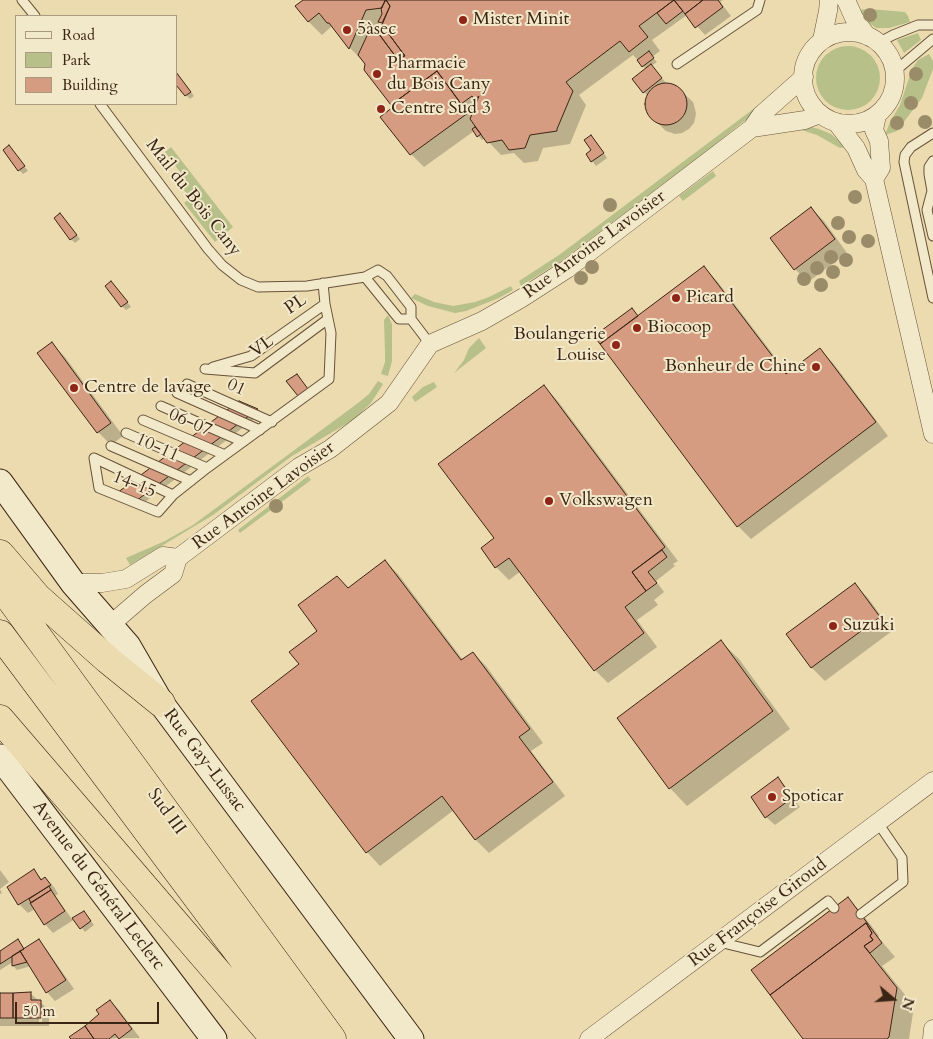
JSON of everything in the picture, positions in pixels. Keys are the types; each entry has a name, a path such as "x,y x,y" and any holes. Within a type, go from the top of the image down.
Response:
{"highway":[{"path":"0,554 37,597 108,660 161,703"},
{"name":"Sud III","path":"0,585 332,1039"},
{"name":"Sud III","path":"0,634 303,1039"},
{"path":"0,719 275,1039"}],"main road":[{"name":"Rue Gay-Lussac","path":"0,482 73,583 128,646 161,703 411,1039"},
{"name":"Avenue du Général Leclerc","path":"0,757 214,1039"}],"street":[{"path":"829,0 822,40 807,62 804,77 805,91 811,103 820,114 836,122 856,124 867,121 886,106 892,95 895,71 889,56 854,18 846,0"},
{"path":"822,40 844,33 855,33 873,40"},
{"name":"Rue Antoine Lavoisier","path":"110,625 173,574 178,558 299,467 330,449 389,403 430,344 482,321 546,284 618,232 752,128 761,115 804,77"},
{"name":"Rue Antoine Lavoisier","path":"752,128 805,120 820,114"},
{"path":"874,179 881,168 879,141 874,130 877,115"},
{"path":"836,122 856,148 866,170 874,179 933,434"},
{"name":"Rue Antoine Lavoisier","path":"73,583 102,583 126,579 163,556 178,558"},
{"name":"Rue Françoise Giroud","path":"589,1039 878,823 931,781"},
{"path":"932,1039 933,1029"}],"lane":[{"path":"22,0 34,15"},
{"path":"677,64 757,10 760,0"},
{"path":"873,40 893,35 918,25 933,25"},
{"path":"895,71 933,39"},
{"name":"Mail du Bois Cany","path":"101,105 222,265 241,280 258,287 281,288 365,277 378,270 387,276 411,307 411,319 430,344"},
{"path":"933,134 911,147 904,162 933,298"},
{"path":"933,161 929,174 932,192 927,210 933,236"},
{"name":"Mail du Bois Cany","path":"365,277 399,319 411,319"},
{"path":"173,495 224,455 329,379 331,333 323,283"},
{"name":"PL","path":"205,370 251,356 325,304"},
{"name":"VL","path":"205,370 255,373 328,319"},
{"name":"01","path":"187,384 272,422"},
{"path":"177,393 260,430"},
{"path":"161,406 243,442"},
{"name":"06-07","path":"143,420 224,455"},
{"path":"126,433 207,468"},
{"name":"10-11","path":"111,446 190,481"},
{"name":"14-15","path":"94,458 173,495 158,512 99,488 94,458"},
{"path":"861,914 903,882 902,858 878,823"},
{"path":"719,942 760,952 828,901 834,908"}],"green space":[{"path":"870,9 905,12 910,22 889,28 876,28 856,10"},
{"path":"918,33 921,40 904,53 897,40"},
{"path":"842,46 854,46 871,55 878,66 880,78 878,90 871,101 854,110 842,110 830,105 821,96 816,84 816,72 821,60 830,51"},
{"path":"929,54 933,61 933,69 922,98 897,131 885,135 900,105 912,69 918,60"},
{"path":"764,101 765,104 707,151 561,261 521,286 519,281 559,255"},
{"path":"807,126 831,134 846,147 840,148 817,135 798,129"},
{"path":"171,147 233,227 215,242 184,203 190,198 176,180 180,172 165,152"},
{"path":"713,171 716,176 683,201 679,196"},
{"path":"511,286 513,290 499,298 466,311 455,313 428,306 411,298 415,294 434,302 453,306 475,302"},
{"path":"388,315 392,324 392,361 388,376 381,374 385,362 384,320"},
{"path":"479,338 486,348 454,373 464,360 469,348"},
{"path":"378,381 383,384 371,403 353,420 292,456 213,515 130,565 126,558 165,541 193,525 358,403 369,394"},
{"path":"434,382 437,387 415,402 412,397 423,387"},
{"path":"308,476 311,480 240,533 238,530"}],"building":[{"path":"303,0 385,0 382,8 366,10 349,49 319,13 308,22 295,6"},
{"path":"386,0 674,0 639,26 648,37 629,52 620,41 566,82 573,91 557,131 530,135 525,148 509,150 502,140 487,143 470,119 479,96 474,100 472,96 461,104 437,71 391,105 364,70 365,64 358,55 372,25 396,57 405,56 382,25 390,6"},
{"path":"386,0 390,6 382,23 378,22 382,14 381,8"},
{"path":"674,0 683,11 666,24 657,13"},
{"path":"674,0 703,0 685,14"},
{"path":"703,0 718,0 723,7 695,28 685,14"},
{"path":"385,29 405,56 396,57 379,34"},
{"path":"649,51 654,58 642,67 637,60"},
{"path":"651,64 662,78 643,93 632,79"},
{"path":"437,71 468,113 410,155 380,117 393,107 391,105"},
{"path":"178,75 191,92 185,96 178,87"},
{"path":"670,83 678,86 684,92 687,104 684,116 678,122 662,125 654,122 648,116 645,100 648,92 654,86"},
{"path":"475,127 481,134 477,137 472,129"},
{"path":"591,135 604,153 591,162 586,154 591,150 584,140"},
{"path":"9,145 25,166 18,171 3,150"},
{"path":"811,207 835,239 794,270 770,238"},
{"path":"60,213 77,235 70,240 54,218"},
{"path":"704,266 786,374 820,348 876,422 737,527 600,344"},
{"path":"111,281 128,302 121,307 105,286"},
{"path":"632,308 638,316 600,344 594,336"},
{"name":"Centre de lavage","path":"52,342 111,423 97,433 37,353"},
{"path":"297,374 308,389 298,396 286,381"},
{"name":"Volkswagen","path":"544,385 665,547 632,572 646,591 625,607 644,633 594,671 509,558 495,568 481,548 494,538 438,464"},
{"path":"239,401 258,409 136,501 117,493"},
{"path":"662,550 667,557 648,572 657,583 646,591 632,572"},
{"path":"385,560 461,660 473,652 530,729 519,737 553,782 475,840 442,796 366,853 251,701 299,664 289,652 317,631 298,605 337,576 348,588"},
{"name":"Suzuki","path":"855,583 880,617 811,668 786,634"},
{"path":"721,640 773,711 669,789 617,718"},
{"name":"Spoticar","path":"778,777 792,798 765,818 751,797"},
{"path":"34,869 41,880 45,877 51,885 18,905 7,887"},
{"path":"49,886 51,890 31,903 29,899"},
{"path":"51,890 65,911 44,925 30,903"},
{"path":"848,897 882,943 870,953 864,946 873,940 870,936 872,933 866,923 770,995 751,970"},
{"path":"84,911 91,921 80,929 72,918"},
{"path":"866,923 872,933 870,936 873,940 864,946 897,988 889,1037 887,1039 803,1039 770,995"},
{"path":"18,939 24,949 0,964 0,951"},
{"path":"39,939 66,980 46,993 20,951"},
{"path":"20,951 27,962 12,966 12,956"},
{"path":"31,992 31,1000 41,1000 41,1018 13,1018 13,993"},
{"path":"0,993 13,993 13,1018 0,1018"},
{"path":"110,1000 132,1029 119,1039 115,1034 109,1039 94,1039 85,1026 99,1014 96,1010"},
{"path":"85,1026 94,1039 71,1039 69,1037"}],"place":[{"name":"Mister Minit","path":"463,20"},
{"name":"5àsec","path":"347,30"},
{"name":"Pharmacie du Bois Cany","path":"377,74"},
{"name":"Centre Sud 3","path":"381,109"},
{"name":"Picard","path":"676,298"},
{"name":"Biocoop","path":"637,328"},
{"name":"Boulangerie Louise","path":"616,345"},
{"name":"Bonheur de Chine","path":"816,367"},
{"name":"Centre de lavage","path":"74,388"},
{"name":"Volkswagen","path":"549,501"},
{"name":"Suzuki","path":"833,626"},
{"name":"Spoticar","path":"772,797"}]}
